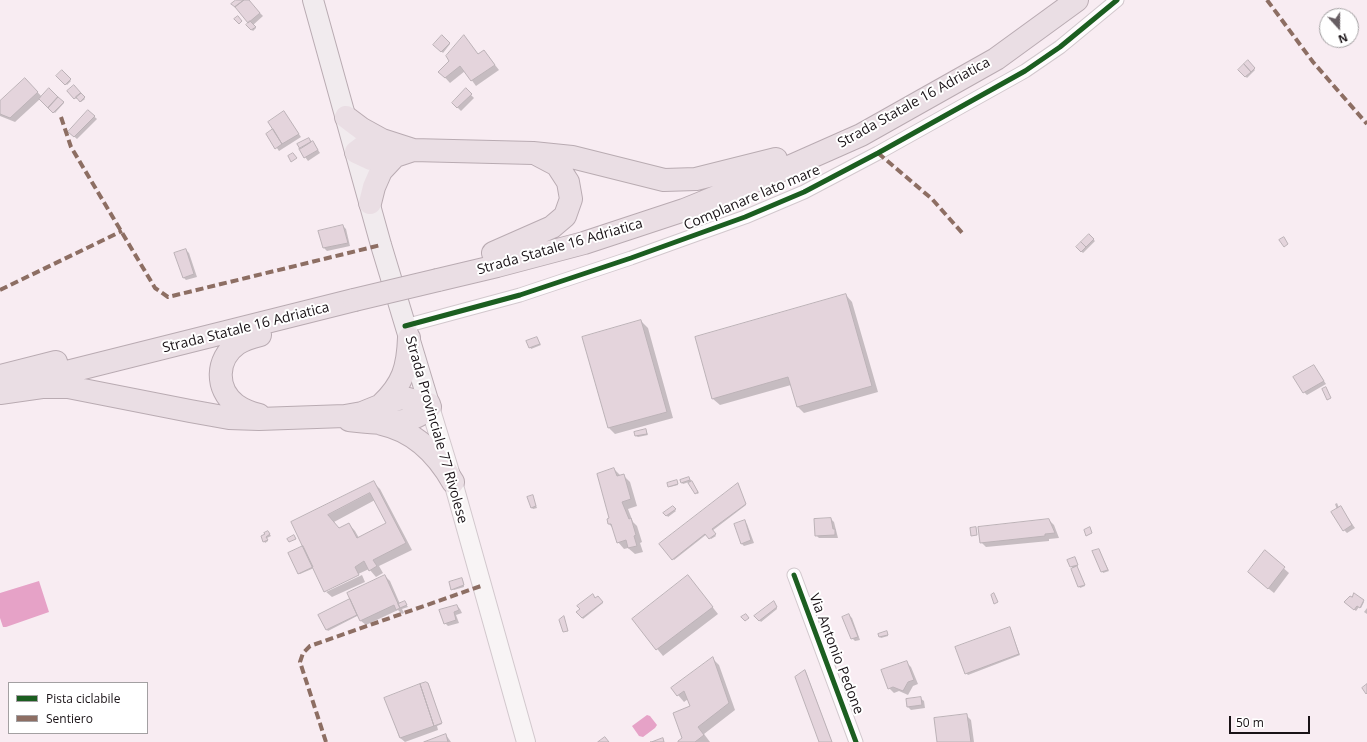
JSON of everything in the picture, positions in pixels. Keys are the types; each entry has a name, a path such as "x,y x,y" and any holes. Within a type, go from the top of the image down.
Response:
{"highway":[{"name":"Strada Statale 16 Adriatica","path":"0,389 436,273 493,253 581,230 679,197 776,159 856,123 990,47 1054,0"},
{"name":"Strada Statale 16 Adriatica","path":"436,273 497,266 584,243 684,210 782,170 862,135 996,59 1077,0"},
{"path":"346,117 362,129 397,149"},
{"path":"356,152 368,143 397,149 533,153 572,157 664,180 696,179 776,159"},
{"path":"370,203 374,187 381,171 397,149"},
{"path":"493,253 552,227 565,216 571,199 568,182 557,165 533,153"},
{"path":"276,418 248,412 236,405 230,399 223,387 220,373 228,353 238,343 244,340 311,321 353,294"},
{"name":"Strada Statale 16 Adriatica","path":"0,376 353,294"},
{"path":"382,404 399,384 403,374 408,351 407,332"},
{"path":"0,393 49,387 68,387 216,416 242,419 354,415 368,411 382,404 404,398 430,405 424,413 417,417 407,420 383,423 326,417"},
{"path":"370,422 401,430 413,437 435,457 453,482"}],"main road":[{"name":"Strada Provinciale 77 Rivolese","path":"313,0 407,332 453,482 526,742"}],"street":[{"name":"Complanare lato mare","path":"407,332 631,258 745,217 804,192 1026,71 1060,46 1117,0"},
{"name":"Via Antonio Pedone","path":"794,575 856,742"}],"shaded area":[{"path":"39,581 49,612 3,627 0,618 0,593"},
{"path":"647,715 650,716 657,725 643,737 639,736 632,726"}],"building":[{"path":"236,0 244,0 235,7 231,4"},
{"path":"244,0 249,0 260,13 248,23 235,7"},
{"path":"238,16 242,21 239,24 234,19"},
{"path":"250,21 256,27 251,30 246,25"},
{"path":"442,35 450,43 441,52 433,45"},
{"path":"464,35 478,54 484,50 495,65 471,81 460,66 445,78 438,72 449,61 446,56"},
{"path":"1248,60 1255,68 1251,72 1244,64"},
{"path":"1244,64 1251,72 1245,77 1238,70"},
{"path":"62,70 71,79 65,85 56,76"},
{"path":"25,78 38,92 10,118 0,114 0,101"},
{"path":"74,85 81,93 74,99 67,91"},
{"path":"49,88 58,97 48,108 39,99"},
{"path":"466,88 472,94 457,108 452,103"},
{"path":"81,93 85,97 80,102 76,97"},
{"path":"58,97 64,102 53,113 48,108"},
{"path":"88,110 95,116 74,137 68,132"},
{"path":"284,111 299,134 282,144 268,122"},
{"path":"273,129 282,144 275,149 266,134"},
{"path":"309,138 311,142 300,149 297,144"},
{"path":"313,141 318,150 304,158 299,149"},
{"path":"293,153 297,158 291,162 288,156"},
{"path":"343,225 348,243 323,248 318,231"},
{"path":"1089,234 1094,239 1086,247 1081,242"},
{"path":"1284,237 1288,244 1284,247 1279,240"},
{"path":"1081,242 1086,247 1081,252 1076,247"},
{"path":"186,249 194,274 183,278 174,253"},
{"path":"846,294 872,386 797,407 788,377 712,399 695,337"},
{"path":"641,320 667,412 608,428 582,337"},
{"path":"537,337 540,344 529,348 526,341"},
{"path":"1314,365 1324,381 1303,393 1293,377"},
{"path":"1326,387 1331,398 1327,400 1322,389"},
{"path":"646,429 647,434 635,436 634,432"},
{"path":"614,468 617,476 624,474 631,499 622,502 629,519 631,518 636,535 634,536 637,546 628,548 626,540 617,543 611,524 608,524 607,519 609,518 597,474"},
{"path":"689,477 690,480 681,483 680,480"},
{"path":"677,480 678,484 668,487 667,483"},
{"path":"374,481 406,543 373,560 377,566 369,571 364,561 355,567 359,575 324,592 291,522","holes":["370,493 386,523 357,538 349,523 339,528 328,515"]},
{"path":"692,481 698,492 695,494 688,483"},
{"path":"738,483 746,504 712,529 716,534 709,539 705,534 672,560 659,544"},
{"path":"533,495 536,506 531,508 527,497"},
{"path":"673,506 676,509 666,516 663,513"},
{"path":"1341,506 1352,525 1343,531 1331,512"},
{"path":"831,518 833,529 835,529 835,535 815,536 814,519"},
{"path":"1049,519 1055,533 1045,534 1045,536 980,543 978,527"},
{"path":"745,520 751,540 741,544 734,524"},
{"path":"976,527 977,535 971,536 970,528"},
{"path":"1090,527 1092,533 1086,536 1084,530"},
{"path":"268,531 270,534 266,537 268,540 263,542 261,536"},
{"path":"294,535 296,539 289,542 287,539"},
{"path":"303,546 313,567 298,574 288,553"},
{"path":"1099,549 1108,570 1101,572 1092,551"},
{"path":"1265,550 1285,567 1268,589 1248,572"},
{"path":"1075,557 1078,565 1070,567 1067,560"},
{"path":"1077,566 1085,585 1078,587 1071,569"},
{"path":"385,575 400,608 396,610 394,605 360,621 347,593"},
{"path":"688,575 713,607 656,650 632,619"},
{"path":"462,578 464,585 451,590 449,582"},
{"path":"994,593 998,602 994,604 991,595"},
{"path":"1354,593 1364,600 1360,608 1357,606 1354,610 1344,602 1350,596 1352,597"},
{"path":"593,594 595,598 598,596 603,602 582,618 576,612 580,609 577,606"},
{"path":"350,599 357,615 326,630 318,615"},
{"path":"405,601 407,605 400,608 398,604"},
{"path":"774,601 777,607 759,621 754,616"},
{"path":"457,605 459,610 454,612 456,620 444,624 439,610"},
{"path":"746,614 749,618 745,621 741,617"},
{"path":"849,614 858,637 851,639 842,617"},
{"path":"564,616 568,631 563,632 559,620"},
{"path":"1010,627 1019,654 965,674 955,647"},
{"path":"887,631 888,635 879,637 878,634"},
{"path":"713,657 729,703 698,727 704,735 695,742 678,742 682,738 673,713 690,706 684,691 677,696 671,688"},
{"path":"907,661 914,680 908,682 903,691 893,687 888,689 881,670"},
{"path":"805,670 832,742 819,742 795,677"},
{"path":"426,682 428,683 442,723 434,726 420,684"},
{"path":"420,684 434,726 400,738 384,698"},
{"path":"1367,684 1367,693 1366,694 1362,688"},
{"path":"921,697 922,705 907,707 906,699"},
{"path":"967,714 971,742 937,742 934,718"},
{"path":"446,734 448,742 424,742"},
{"path":"605,737 609,742 598,742"},
{"path":"663,738 664,742 651,742"}],"marked path":[{"path":"1267,0 1313,62 1367,124"},
{"path":"61,117 71,147 155,288 168,297 381,245"},
{"path":"878,153 932,199 964,235"},
{"path":"0,290 122,231"},
{"path":"326,742 300,662 303,653 310,646 481,586"}],"cycle path":[{"path":"405,326 520,295 631,258 745,217 804,192 878,153 1025,71 1060,47 1117,0"},
{"path":"794,575 856,742"}]}
